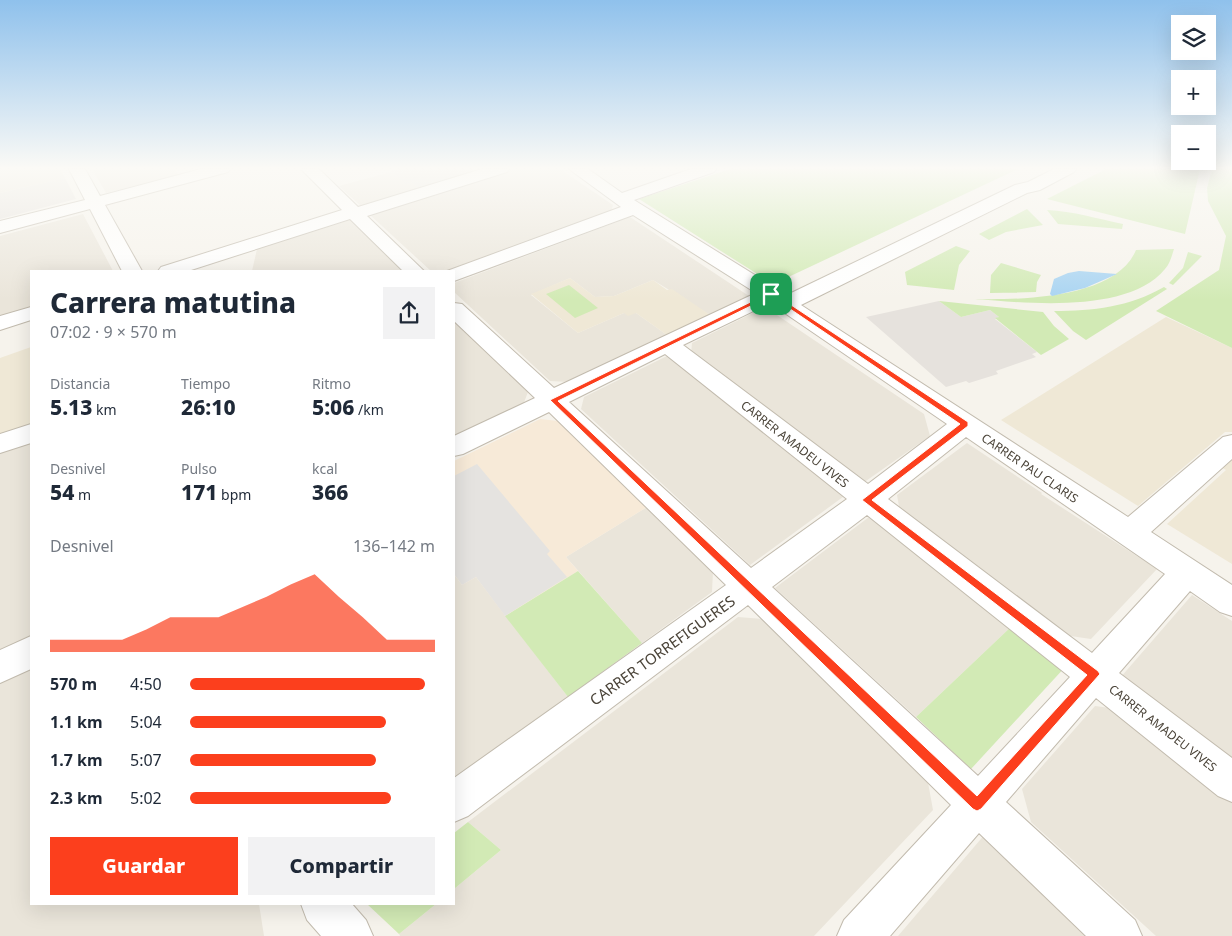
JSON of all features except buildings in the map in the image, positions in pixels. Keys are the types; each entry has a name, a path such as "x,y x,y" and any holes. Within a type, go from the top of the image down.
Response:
{"street":[{"path":"0,227 57,213"},
{"path":"101,213 131,270"},
{"path":"171,270 356,213 413,270"},
{"path":"455,276 604,213"},
{"name":"CARRER PAU CLARIS","path":"642,213 779,299 1232,602"},
{"path":"455,448 667,344 779,299 969,213"},
{"path":"236,270 242,248"},
{"path":"455,310 553,400 977,805 1120,936"},
{"path":"0,322 30,313"},
{"name":"CARRER AMADEU VIVES","path":"667,344 1232,782"},
{"name":"CARRER TORREFIGUERES","path":"455,801 866,500 965,424"},
{"path":"0,444 30,433"},
{"path":"1128,534 1232,444"},
{"path":"860,936 1186,573"},
{"path":"0,667 30,652"},
{"path":"324,905 350,936"}],"shaded area":[{"path":"0,213 24,213 0,219"},
{"path":"609,213 452,270 430,270 369,214"},
{"path":"83,214 112,270 30,270 30,308 0,317 0,236"},
{"path":"630,217 749,296 710,315 653,280 614,296 595,297 570,278 531,295 578,333 624,313 636,313 667,335 569,382 550,381 455,293 455,283"},
{"path":"350,220 402,270 252,270 257,249"},
{"path":"570,278 595,297 614,296 653,280 667,290 672,289 710,315 667,335 636,313 628,316 624,313 578,333 531,294"},
{"path":"939,301 961,317 990,310 999,317 995,319 1037,352 1032,354 1036,357 996,371 998,374 969,383 966,381 946,387 866,317"},
{"path":"765,307 924,414 930,436 863,483 691,354 692,343"},
{"path":"1166,317 1232,348 1232,432 1225,432 1138,506 1001,420"},
{"path":"455,322 528,392 523,405 455,438"},
{"path":"30,347 30,425 0,436 0,358"},
{"path":"669,355 847,494 750,565 581,409 584,397"},
{"path":"540,419 558,421 647,507 566,557 578,571 505,616 476,577 462,585 455,575 455,461"},
{"path":"30,442 30,637 0,652 0,453"},
{"path":"967,443 1041,494 1157,569 1091,639 1064,635 900,512 897,495"},
{"path":"1232,458 1232,564 1167,524 1226,470 1221,467"},
{"path":"477,464 550,551 547,554 567,577 505,616 476,577 462,585 455,575 455,475"},
{"path":"647,507 713,571 712,592 642,643 566,557"},
{"path":"873,514 1014,624 916,717 775,588"},
{"path":"455,575 462,585 476,577 568,697 455,780"},
{"path":"1192,595 1232,621 1232,762 1120,678"},
{"path":"738,617 763,619 927,777 933,810 814,936 400,936 399,934 435,905 455,905 455,888 501,850 468,822"},
{"path":"30,667 30,905 259,905 264,936 0,936 0,682"},
{"path":"1095,706 1125,710 1232,794 1232,936 1156,936 1031,822 1022,789"},
{"path":"986,833 1094,936 898,936"}],"green space":[{"path":"661,213 925,213 782,280 765,279"},
{"path":"1020,213 1031,213 1043,225 1006,232 989,240 979,234"},
{"path":"1049,213 1068,213 1123,224 1122,229 1058,224"},
{"path":"1101,213 1190,213 1185,234"},
{"path":"1214,213 1232,213 1232,348 1156,311 1219,270 1226,236"},
{"path":"956,246 970,251 959,265 954,290 907,285 905,272"},
{"path":"1174,249 1170,262 1165,269 1148,283 1127,293 1102,299 1076,302 1048,303 975,299 1040,297 1088,287 1109,278 1125,266 1136,250"},
{"path":"1188,252 1202,256 1173,285 1169,283 1183,268"},
{"path":"1001,263 1041,275 1037,282 1036,292 990,293 991,275"},
{"path":"569,285 598,308 575,318 546,294"},
{"path":"1164,287 1167,289 1086,340 1073,331 1054,311 1097,309 1138,299"},
{"path":"939,301 1043,312 1054,326 1069,339 1041,355 995,318 999,317 990,310 961,317"},
{"path":"578,571 642,643 568,697 505,616"},
{"path":"1014,624 1067,665 971,769 916,717"},
{"path":"468,822 501,850 455,888 455,832"},
{"path":"368,905 435,905 399,934"}],"water":[{"path":"1079,271 1117,274 1085,288 1052,296 1050,294 1054,279"}],"route":[{"path":"771,294 965,424 866,500 1094,674 977,805 553,400 771,294"}]}
